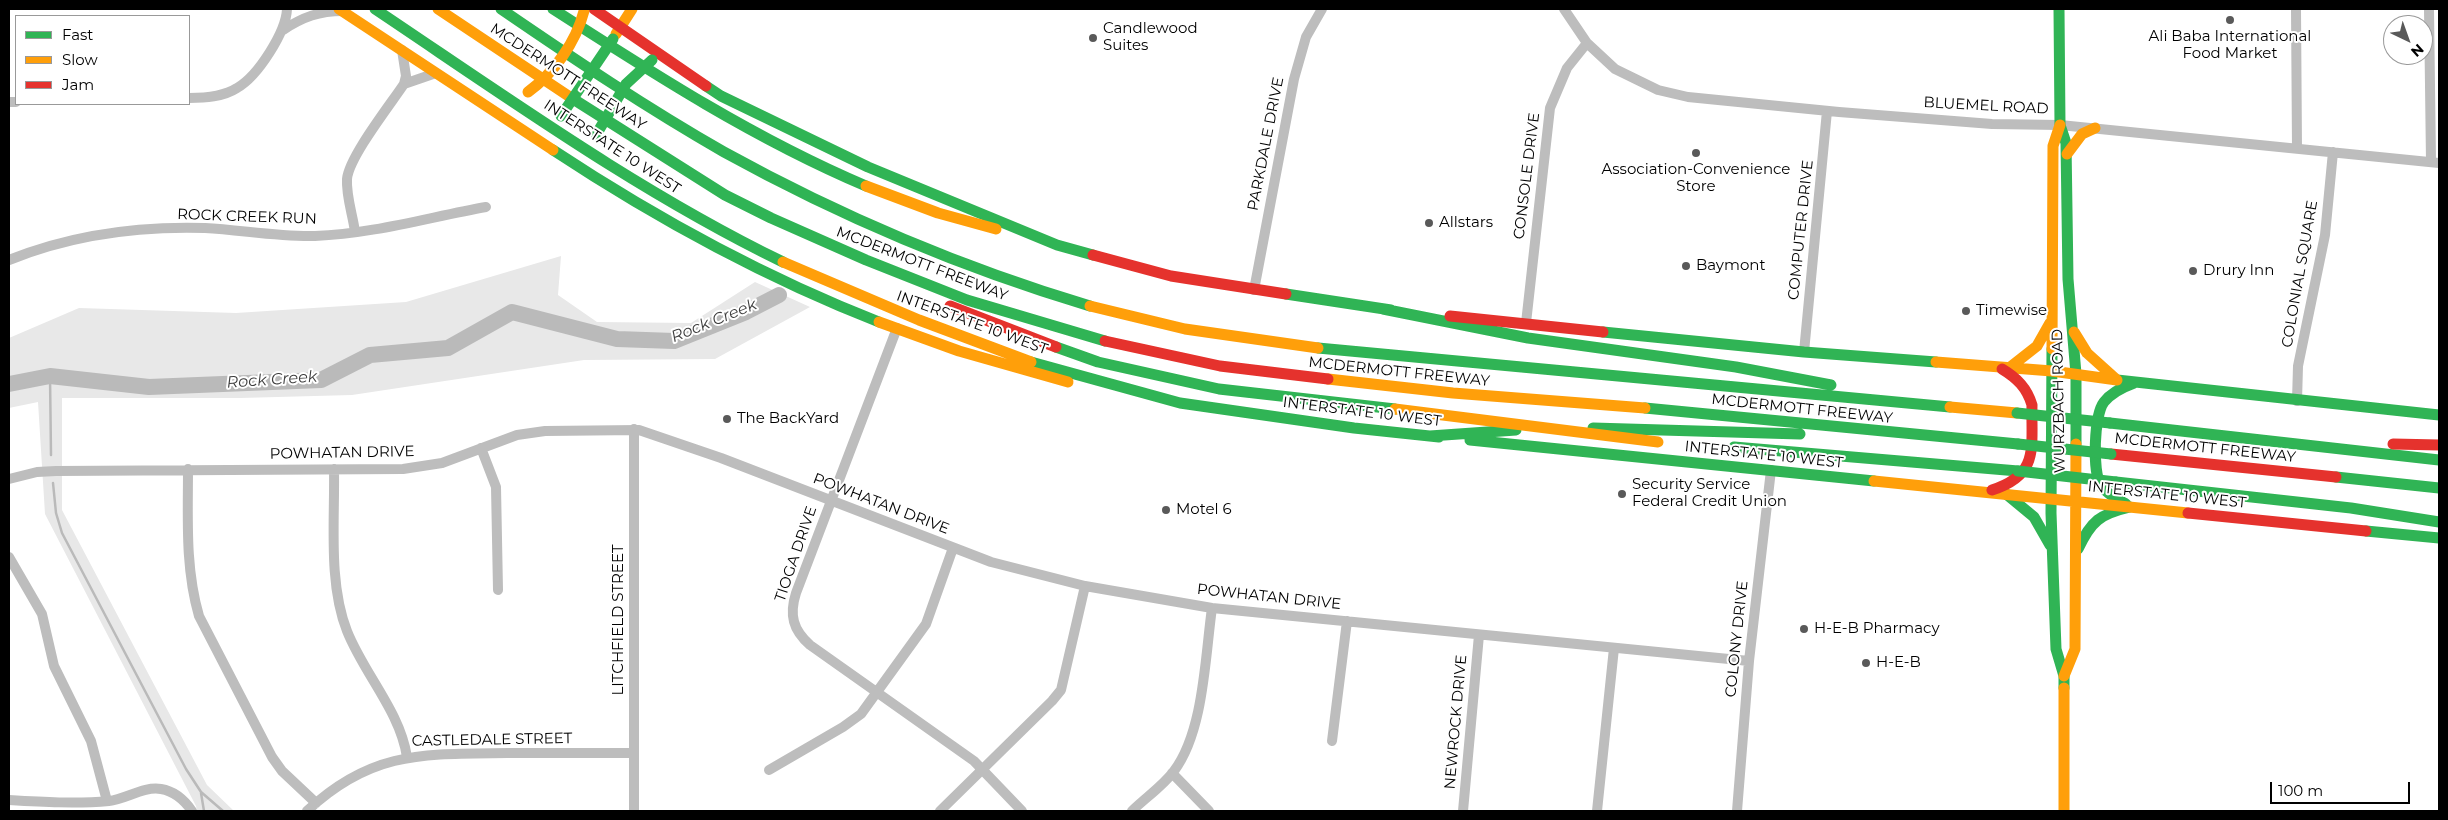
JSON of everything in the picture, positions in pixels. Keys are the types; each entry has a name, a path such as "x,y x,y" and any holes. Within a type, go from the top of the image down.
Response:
{"main road":[{"name":"INTERSTATE 10 WEST","path":"375,9 606,163 730,236 839,287 1024,360 1180,404 1354,428 2051,497 2439,538"},
{"name":"MCDERMOTT FREEWAY","path":"438,9 616,128 725,195 823,242 967,300 1100,340 1220,366 1453,394 1650,409 2018,444 2439,488"},
{"name":"MCDERMOTT FREEWAY","path":"501,9 632,96 714,146 867,224 978,270 1134,318 1245,338 1319,348 2017,413 2439,460"},
{"path":"553,9 681,91 748,129 824,167 889,196 938,213 1171,276 1383,309 1804,352 2006,369 2052,371 2135,383 2439,415"},
{"path":"552,127 632,9"},
{"name":"WURZBACH ROAD","path":"2059,9 2060,125 2066,143 2068,279 2076,374 2076,649 2064,676"},
{"path":"341,10 647,210 771,275 850,310 977,357 1046,377 1134,397 1180,404"},
{"path":"498,90 519,94 528,92 553,67 579,27 587,10 621,27 721,96 839,153 918,188 1058,245"},
{"path":"606,163 598,148 596,135 609,110 635,72 652,60 662,59 674,63"},
{"name":"WURZBACH ROAD","path":"2060,125 2053,146 2051,497 2056,649 2064,676 2064,811"},
{"path":"2066,154 2082,134 2095,128"},
{"path":"866,260 925,296 1040,342 1098,362 1219,389 1288,399 1395,409 1663,442"},
{"path":"1383,309 1480,330 1576,346 1748,367 1895,401"},
{"path":"2006,369 2037,346 2051,321"},
{"path":"2072,330 2087,353 2117,380"},
{"path":"1989,491 2013,482 2029,466 2031,458 2032,405 2030,397 2024,385 2006,369"},
{"path":"2130,506 2109,494 2099,482 2096,472 2097,414 2102,404 2111,395 2135,383"},
{"path":"1430,436 1486,430 1626,427 1752,435 1893,433"},
{"path":"2248,439 2439,445"},
{"path":"1723,446 2018,471 2351,508 2439,522"},
{"path":"2005,493 2034,517 2052,551"},
{"path":"2075,556 2086,529 2095,520 2101,515 2130,506"}],"street":[{"path":"190,98 214,97 235,90 245,83 283,30 287,9"},
{"name":"PARKDALE DRIVE","path":"1254,290 1294,79 1306,37 1322,9"},
{"name":"BLUEMEL ROAD","path":"1564,9 1587,43 1615,69 1643,84 1668,93 1710,101 1992,124 2060,125 2435,163"},
{"path":"2296,9 2296,148"},
{"path":"2429,9 2435,163"},
{"path":"283,30 310,15 324,11 341,10"},
{"name":"CONSOLE DRIVE","path":"1526,323 1550,108 1567,68 1587,43"},
{"path":"355,232 347,181 349,171 355,157 404,84 406,76 402,50"},
{"path":"404,84 436,73"},
{"name":"COMPUTER DRIVE","path":"1804,352 1827,111"},
{"name":"COLONIAL SQUARE","path":"2296,401 2298,366 2325,235 2333,152"},
{"name":"ROCK CREEK RUN","path":"9,260 31,251 79,238 125,231 205,228 315,236 355,232 486,207"},
{"name":"TIOGA DRIVE","path":"897,328 796,593 792,608 792,619 807,642 974,761 1022,811"},
{"name":"POWHATAN DRIVE","path":"9,479 37,472 56,470 423,467 452,460 517,435 545,431 634,430 665,437 991,562 1085,586 1212,608 1749,661"},
{"name":"LITCHFIELD STREET","path":"634,430 634,811"},
{"path":"481,448 496,487 498,590"},
{"path":"188,469 189,560 191,582 199,616 272,757 282,771 316,803"},
{"path":"334,469 336,581 342,614 354,646 402,733 407,757"},
{"name":"COLONY DRIVE","path":"1736,811 1749,661 1771,470"},
{"path":"769,770 861,714 926,624 953,548"},
{"path":"9,557 42,614 54,666 91,741 107,801"},
{"path":"940,811 1061,690 1085,586"},
{"path":"1132,811 1172,773 1193,735 1212,608"},
{"path":"1332,741 1346,621"},
{"name":"NEWROCK DRIVE","path":"1463,811 1480,635"},
{"path":"1597,811 1614,648"},
{"name":"CASTLEDALE STREET","path":"308,811 354,775 407,757 442,754 633,753"},
{"path":"1172,773 1210,811"},
{"path":"9,800 107,801 151,789 162,789 181,798 192,811"}],"shaded area":[{"path":"561,256 558,295 597,322 691,323 755,282 810,307 715,359 584,360 352,395 240,398 62,398 62,510 207,785 234,811 197,811 45,514 38,402 9,408 9,338 79,308 236,313 406,302"}],"waterway":[{"name":"Rock Creek","path":"9,384 50,376 149,387 321,380 370,355 448,348 512,312 617,339 674,341 746,312 779,295"},
{"path":"50,376 51,455"},
{"path":"53,483 56,513 62,533 186,769 201,792 223,811"},
{"path":"201,793 204,811"}],"traffic: fast":[{"path":"375,9 626,175 730,235 783,262"},
{"path":"501,9 639,101 724,152 812,198 903,239 949,257 996,275 1090,306"},
{"path":"553,9 706,104 784,148 866,186"},
{"path":"2059,9 2060,125 2066,143 2068,279 2076,374 2076,444"},
{"path":"561,116 613,39"},
{"path":"596,135 626,84 652,60"},
{"path":"706,86 721,96 868,167 1057,245 1093,255"},
{"path":"570,97 725,195 771,218 866,260 967,300 1105,341"},
{"path":"553,150 631,199 711,245 794,286 879,322"},
{"path":"1286,294 1391,310"},
{"path":"1383,309 1528,338 1736,367 1831,385"},
{"path":"1603,332 1804,352 1936,362"},
{"path":"1056,347 1098,362 1219,389 1395,409"},
{"path":"1318,348 1950,407"},
{"path":"2052,349 2051,513 2056,649 2064,676 2064,688"},
{"path":"1031,362 1180,403 1354,428 1439,437"},
{"path":"2117,380 2439,415"},
{"path":"2126,504 2109,494 2101,486 2096,468 2095,443 2098,418 2104,402 2118,390 2134,383"},
{"path":"1645,408 2018,444"},
{"path":"2017,413 2110,423"},
{"path":"2110,423 2439,460"},
{"path":"1593,428 1800,434"},
{"path":"1430,436 1516,430"},
{"path":"1470,440 1874,481"},
{"path":"2018,444 2111,454"},
{"path":"1734,447 2018,471"},
{"path":"2018,471 2116,482"},
{"path":"2336,477 2439,488"},
{"path":"2116,482 2351,508 2439,522"},
{"path":"2005,493 2034,517 2050,545"},
{"path":"2078,549 2087,532 2098,520 2111,513 2130,507"},
{"path":"2366,531 2439,538"}],"traffic: slow":[{"path":"339,9 553,150"},
{"path":"438,9 570,97"},
{"path":"616,34 632,9"},
{"path":"528,92 547,76 563,56 576,34 584,11"},
{"path":"2052,349 2053,146 2060,125"},
{"path":"2067,154 2082,134 2095,128"},
{"path":"866,186 938,213 996,229"},
{"path":"783,262 919,320 1031,362"},
{"path":"1090,306 1185,329 1318,348"},
{"path":"879,322 959,351 1068,382"},
{"path":"2009,368 2037,346 2050,323"},
{"path":"2074,332 2087,353 2117,380"},
{"path":"1936,362 2052,371 2117,380"},
{"path":"1328,379 1453,393 1645,408"},
{"path":"1950,407 2017,413"},
{"path":"1395,409 1658,442"},
{"path":"2064,676 2075,649 2076,444"},
{"path":"1874,481 2188,513"},
{"path":"2064,688 2064,811"}],"traffic: jam":[{"path":"594,9 706,86"},
{"path":"1093,255 1171,276 1286,294"},
{"path":"950,306 1056,347"},
{"path":"1450,316 1603,332"},
{"path":"1105,341 1220,366 1328,379"},
{"path":"1992,490 2007,484 2018,476 2030,458 2032,446 2032,405 2030,399 2021,384 2002,369"},
{"path":"2393,444 2439,445"},
{"path":"2111,454 2336,477"},
{"path":"2188,513 2366,531"}],"place":[{"name":"Ali Baba International Food Market","path":"2230,20"},
{"name":"Candlewood Suites","path":"1093,38"},
{"name":"Association-Convenience Store","path":"1696,153"},
{"name":"Allstars","path":"1429,223"},
{"name":"Baymont","path":"1686,266"},
{"name":"Drury Inn","path":"2193,271"},
{"name":"Timewise","path":"1966,311"},
{"name":"The BackYard","path":"727,419"},
{"name":"Security Service Federal Credit Union","path":"1622,494"},
{"name":"Motel 6","path":"1166,510"},
{"name":"H-E-B Pharmacy","path":"1804,629"},
{"name":"H-E-B","path":"1866,663"}]}
